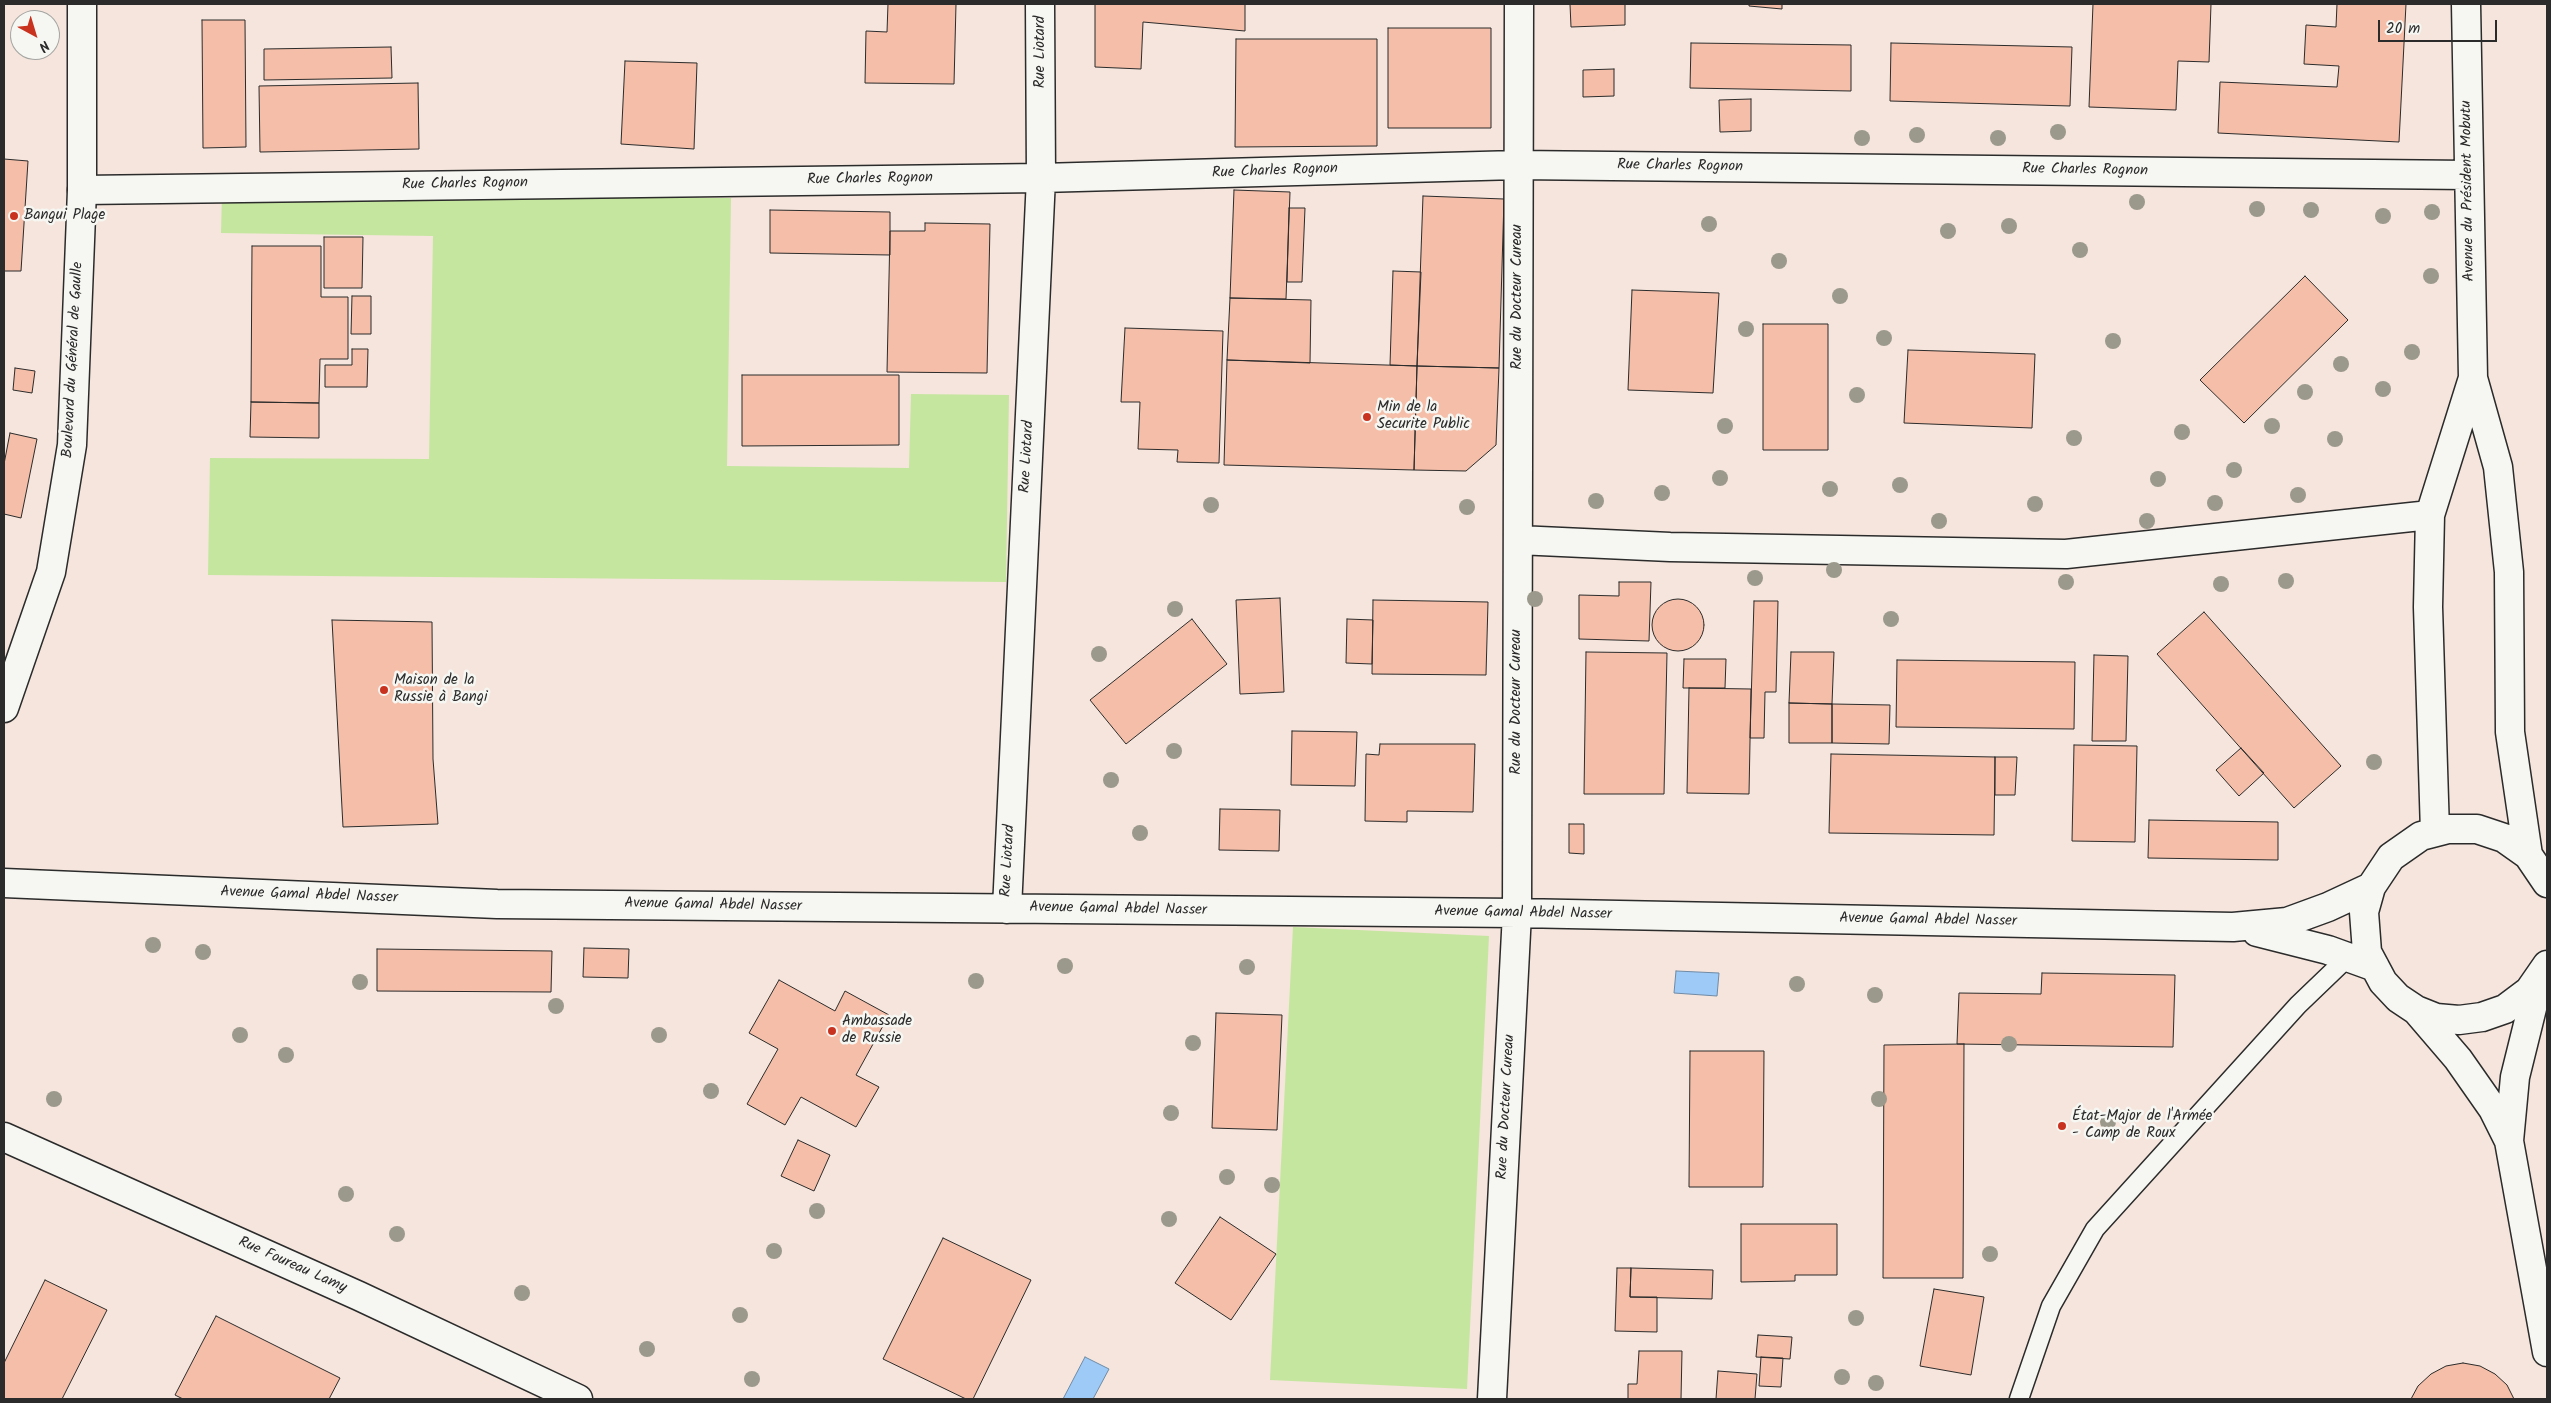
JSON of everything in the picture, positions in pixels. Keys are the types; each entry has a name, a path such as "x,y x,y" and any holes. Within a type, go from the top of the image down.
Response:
{"street":[{"name":"Boulevard du Général de Gaulle","path":"4,708 51,572 72,445 82,190 82,4"},
{"name":"Rue Liotard","path":"1007,909 1041,178 1040,4"},
{"name":"Rue du Docteur Cureau","path":"1492,1399 1517,913 1517,165 1520,4"},
{"name":"Avenue du Président Mobutu","path":"2466,4 2473,378"},
{"name":"Rue Charles Rognon","path":"82,190 1041,178 1517,165 2468,175"},
{"path":"2435,832 2428,606 2430,515 2473,378"},
{"path":"2473,378 2498,467 2509,572 2510,732 2528,855"},
{"path":"1518,540 1670,546 2066,554 2430,515"},
{"path":"2544,970 2529,991 2505,1009 2482,1017 2459,1020 2436,1018 2416,1010 2398,998 2384,982 2368,952 2364,912 2371,887 2391,857 2421,836 2448,828 2477,829 2504,838 2528,855 2547,883"},
{"name":"Avenue Gamal Abdel Nasser","path":"4,883 497,904 1517,913 2234,927 2287,922 2328,907 2371,887"},
{"name":"Avenue Gamal Abdel Nasser","path":"2234,927 2290,940 2375,967"},
{"path":"2544,970 2515,1077 2509,1141 2547,1352"},
{"path":"2416,1010 2458,1059 2493,1109 2509,1141"},
{"name":"Rue Foureau Lamy","path":"4,1137 359,1296 578,1399"}],"lane":[{"path":"2019,1399 2051,1306 2095,1229 2298,1005 2348,957"}],"green space":[{"path":"222,193 731,198 727,466 909,468 911,394 1009,395 1006,582 208,575 210,458 429,459 433,236 221,233"},
{"path":"1293,927 1489,936 1467,1389 1270,1380"}],"water":[{"path":"1676,971 1719,973 1717,996 1674,993"},
{"path":"1085,1357 1109,1369 1093,1399 1063,1399"}],"building":[{"path":"888,4 956,4 954,84 865,83 866,31 887,32"},
{"path":"1095,4 1245,4 1245,31 1143,22 1141,69 1095,67"},
{"path":"1570,4 1625,4 1625,25 1571,27"},
{"path":"1749,4 1782,4 1782,9 1749,6"},
{"path":"2093,4 2211,4 2209,62 2178,61 2176,110 2089,107"},
{"path":"2337,4 2406,4 2399,142 2218,133 2220,82 2337,87 2339,66 2304,64 2306,25 2336,27"},
{"path":"202,20 245,20 246,147 203,148"},
{"path":"1388,28 1491,28 1491,128 1388,128"},
{"path":"1236,39 1377,39 1377,146 1235,147"},
{"path":"1691,43 1851,45 1851,91 1690,88"},
{"path":"1891,43 2072,47 2070,106 1890,101"},
{"path":"391,47 392,78 264,80 264,49"},
{"path":"625,61 697,63 694,149 621,144"},
{"path":"1614,69 1614,96 1583,97 1583,70"},
{"path":"418,83 419,149 260,152 259,86"},
{"path":"1751,99 1751,131 1720,132 1719,100"},
{"name":"Bangui Plage","path":"4,159 28,161 21,271 4,271"},
{"path":"1234,190 1290,192 1286,299 1230,298"},
{"path":"1423,196 1504,199 1499,368 1417,366"},
{"path":"1289,208 1305,208 1302,282 1287,282"},
{"path":"770,210 890,212 890,255 770,253"},
{"path":"925,223 990,224 987,373 887,372 890,231 925,231"},
{"path":"324,237 363,237 362,288 324,288"},
{"path":"252,246 321,246 321,297 348,297 348,359 320,359 319,403 251,402"},
{"path":"1393,271 1421,272 1417,366 1390,365"},
{"path":"2305,276 2348,320 2244,423 2200,380"},
{"path":"1632,290 1719,293 1713,393 1628,390"},
{"path":"352,296 371,296 371,334 351,334"},
{"path":"1230,298 1311,300 1310,363 1227,360"},
{"path":"1763,324 1828,324 1828,450 1763,450"},
{"path":"1125,328 1223,331 1219,463 1177,462 1178,450 1138,449 1140,402 1121,402"},
{"path":"352,349 368,349 367,387 325,387 325,365 352,365"},
{"path":"1908,350 2035,354 2032,428 1904,423"},
{"path":"1227,360 1417,366 1414,470 1224,465"},
{"path":"1417,366 1499,368 1496,445 1466,471 1414,470"},
{"path":"15,368 35,371 32,393 13,390"},
{"path":"742,375 899,375 899,445 742,446"},
{"path":"251,402 319,403 319,438 250,437"},
{"path":"10,433 37,439 21,518 4,514 4,464"},
{"path":"1619,582 1651,582 1649,641 1579,639 1579,595 1619,596"},
{"path":"1280,598 1284,692 1240,694 1236,600"},
{"path":"1673,599 1683,599 1697,606 1704,620 1704,630 1697,644 1683,651 1673,651 1663,647 1656,640 1652,630 1652,620 1656,610 1663,603"},
{"path":"1373,600 1488,602 1486,675 1372,674"},
{"path":"1754,601 1778,601 1776,692 1765,692 1764,738 1750,738"},
{"path":"2204,612 2341,766 2294,808 2157,654"},
{"path":"1192,619 1227,664 1126,744 1090,700"},
{"path":"1347,619 1373,620 1372,664 1346,663"},
{"name":"Maison de la Russie à Bangi","path":"332,620 432,622 433,759 438,824 343,827"},
{"path":"1586,652 1667,653 1664,794 1584,794"},
{"path":"1791,652 1834,652 1832,704 1789,703"},
{"path":"2094,655 2128,656 2126,741 2092,741"},
{"path":"1684,659 1726,659 1725,688 1683,688"},
{"path":"1897,660 2075,662 2074,729 1896,727"},
{"path":"1689,688 1751,689 1749,794 1687,793"},
{"path":"1789,703 1832,704 1832,743 1789,743"},
{"path":"1832,704 1890,705 1889,744 1832,743"},
{"path":"1292,731 1357,732 1355,786 1291,785"},
{"path":"1380,744 1475,744 1473,812 1407,811 1407,822 1365,821 1366,754 1379,755"},
{"path":"2074,745 2137,746 2135,842 2072,841"},
{"path":"2241,748 2264,773 2239,796 2216,770"},
{"path":"1831,754 1995,757 1994,835 1829,833"},
{"path":"1995,757 2017,757 2015,795 1995,795"},
{"path":"1220,809 1280,810 1279,851 1219,850"},
{"path":"2149,820 2278,822 2278,860 2148,858"},
{"path":"1569,824 1584,824 1584,854 1569,853"},
{"path":"584,948 629,949 628,978 583,977"},
{"path":"377,949 552,951 551,992 377,991"},
{"path":"2042,973 2175,975 2173,1047 1957,1044 1959,993 2041,994"},
{"path":"779,980 835,1011 845,991 889,1015 856,1075 879,1087 856,1127 801,1097 785,1125 747,1104 778,1049 749,1033"},
{"path":"1216,1013 1282,1015 1277,1130 1212,1128"},
{"path":"1964,1044 1963,1278 1883,1278 1884,1045"},
{"path":"1690,1051 1764,1051 1763,1187 1689,1187"},
{"path":"798,1140 830,1155 814,1191 781,1176"},
{"path":"1220,1217 1276,1254 1231,1320 1175,1283"},
{"path":"1741,1224 1837,1224 1837,1275 1795,1275 1795,1281 1741,1282"},
{"path":"943,1238 1031,1280 973,1399 966,1399 883,1359"},
{"path":"1617,1268 1631,1268 1630,1297 1657,1297 1657,1332 1615,1331"},
{"path":"1631,1268 1713,1270 1712,1299 1630,1297"},
{"path":"45,1280 107,1310 62,1399 4,1399 4,1363"},
{"path":"1934,1289 1984,1297 1971,1375 1920,1366"},
{"path":"216,1316 340,1378 329,1399 183,1399 175,1395"},
{"path":"1758,1335 1792,1337 1790,1359 1756,1357"},
{"path":"1639,1351 1682,1351 1681,1399 1628,1399 1628,1384 1637,1384"},
{"path":"1761,1357 1783,1358 1781,1387 1759,1386"},
{"path":"2463,1363 2480,1366 2495,1374 2507,1385 2514,1399 2411,1399 2418,1386 2431,1374 2446,1366"},
{"path":"1718,1371 1757,1374 1755,1399 1716,1399"}],"place":[{"name":"Bangui Plage","path":"14,216"},
{"name":"Min de la Securite Public","path":"1367,417"},
{"name":"Maison de la Russie à Bangi","path":"384,690"},
{"name":"Ambassade de Russie","path":"832,1031"},
{"name":"État-Major de l'Armée - Camp de Roux","path":"2062,1126"}]}
